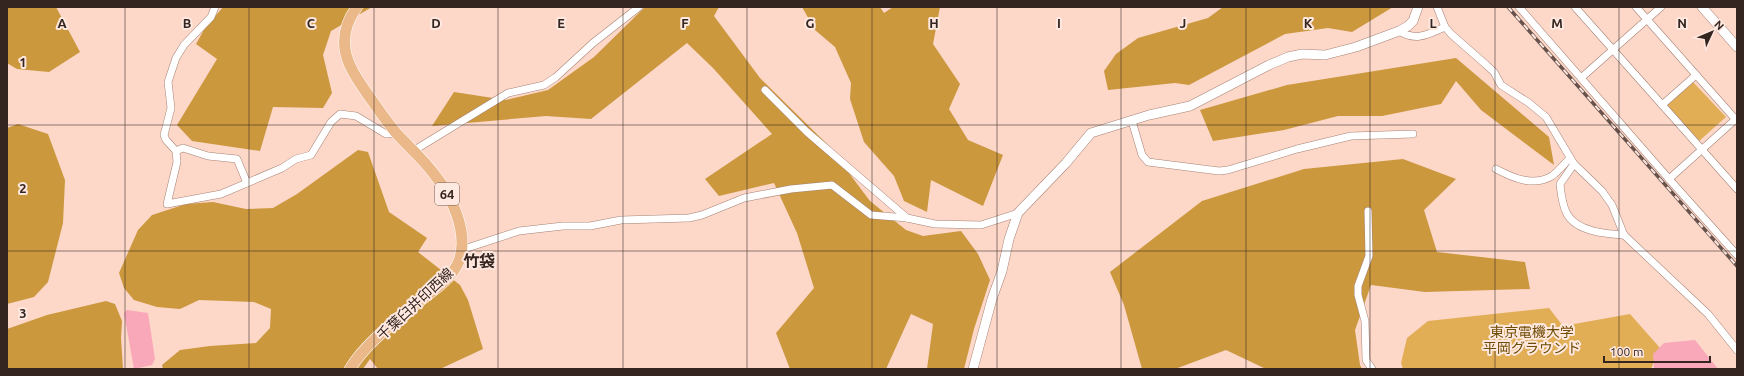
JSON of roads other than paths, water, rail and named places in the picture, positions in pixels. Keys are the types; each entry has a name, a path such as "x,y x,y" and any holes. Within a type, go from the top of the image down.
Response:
{"main road":[{"name":"千葉臼井印西線","path":"350,369 378,337 440,285 453,271 461,250 462,233 453,207 436,175 397,133 356,77 348,60 345,50 347,25 357,7"}],"street":[{"path":"215,7 211,17 184,45 176,58 168,82 171,108 164,135 166,140 176,151 177,162 168,204 221,194 282,168 296,159 311,155 331,122 340,114 356,116 386,134 397,133"},
{"path":"413,151 508,93 544,85 556,77 593,43 639,7"},
{"path":"973,369 992,299 1002,271 1009,239 1018,213 1066,163 1091,133 1150,115 1190,106 1255,72 1288,57 1302,54 1325,55 1356,47 1399,31 1413,21 1418,7"},
{"path":"1437,7 1445,27 1489,67 1501,85 1529,103 1546,117 1572,161 1602,191 1612,205 1624,235 1708,314 1737,350"},
{"path":"1519,7 1737,255"},
{"path":"1575,7 1737,189"},
{"path":"1636,7 1736,120 1669,179"},
{"path":"1581,78 1661,7"},
{"path":"1702,7 1737,47"},
{"path":"1399,31 1406,36 1418,37 1439,31 1445,27"},
{"path":"1662,105 1696,75"},
{"path":"765,90 807,132 907,218"},
{"path":"1132,121 1142,155 1148,162 1219,171 1228,170 1296,149 1351,136 1413,134"},
{"path":"176,151 183,148 208,156 237,159 247,183"},
{"path":"1496,169 1516,180 1538,182 1552,176 1572,161"},
{"path":"1572,161 1560,184 1561,199 1567,215 1576,224 1603,234 1624,235"},
{"path":"461,250 519,230 563,226 590,226 621,220 688,218 702,215 744,198 791,189 832,185 871,215 907,218 934,224 981,225 1018,213"},
{"path":"1368,211 1369,256 1358,286 1358,295 1365,321 1366,360 1372,369"}],"railway":[{"path":"1508,7 1737,266"}],"district":[{"name":"竹袋","path":"479,261"}],"park label":[{"name":"東京電機大学 平岡グラウンド","path":"1532,340"}]}
